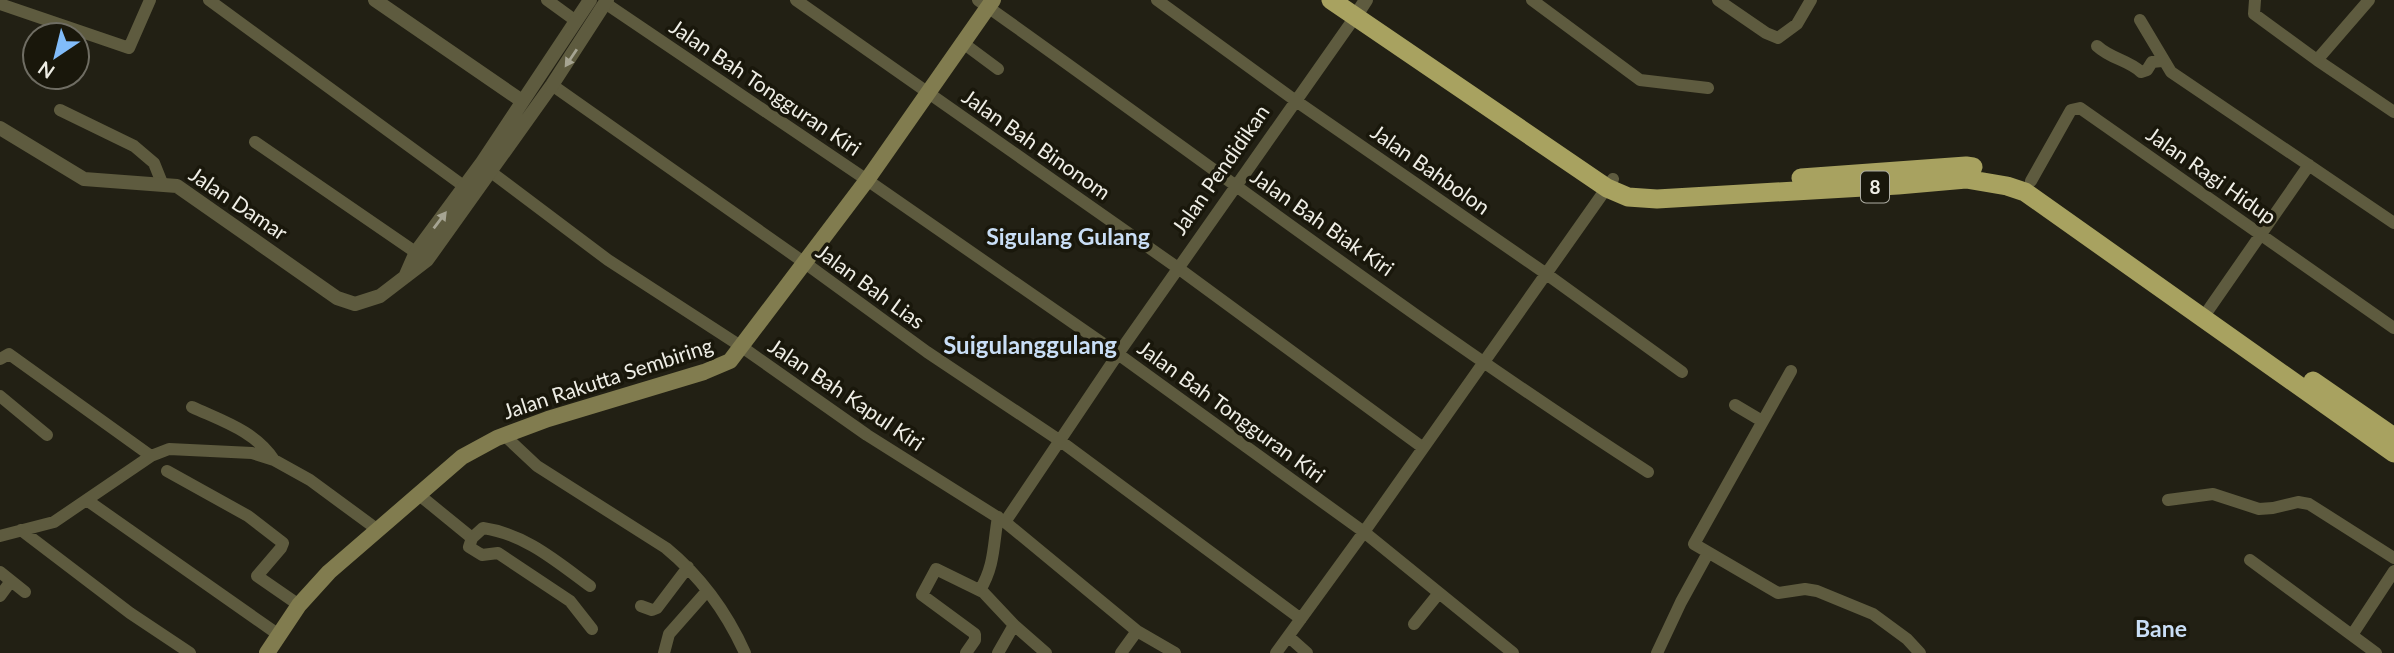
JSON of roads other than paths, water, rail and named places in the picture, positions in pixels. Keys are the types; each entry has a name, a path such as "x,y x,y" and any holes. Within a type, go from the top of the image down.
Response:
{"highway":[{"name":"8","path":"1331,0 1359,6 1628,197 1657,199 1966,179 2007,186 2035,198 2394,453"},
{"name":"8","path":"1610,183 1657,188 1966,166 2010,174 2031,181 2394,437"}],"main road":[{"name":"Jalan Rakutta Sembiring","path":"267,653 299,605 329,572 462,457 504,435 548,419 704,372 730,361 867,180 963,43 986,2"}],"street":[{"path":"0,4 129,48 150,0"},
{"path":"209,0 465,187"},
{"path":"375,0 522,102"},
{"path":"547,0 576,21"},
{"name":"Jalan Damar","path":"421,256 590,0"},
{"name":"Jalan Bah Binonom","path":"796,0 1178,268 1422,447"},
{"name":"Jalan Bahbolon","path":"1157,0 1682,372"},
{"path":"1532,0 1640,80 1708,88"},
{"path":"1718,0 1772,37 1782,37 1800,20 1811,0"},
{"path":"2255,0 2254,14 2317,61 2394,112"},
{"path":"2317,61 2369,0"},
{"name":"Jalan Damar","path":"0,128 84,180 177,186 337,298 355,304 380,296 404,278 491,172 606,2"},
{"name":"Jalan Bah Tongguran Kiri","path":"606,2 1118,354 1364,532 1513,653"},
{"name":"Jalan Bah Biak Kiri","path":"986,2 1234,186 1560,415 1648,472"},
{"name":"Jalan Pendidikan","path":"1002,520 1296,101 1359,6"},
{"path":"2140,20 2171,72 2394,223"},
{"path":"963,43 998,69"},
{"path":"2097,46 2106,54 2130,63 2141,72 2147,70 2152,62 2162,61"},
{"name":"Jalan Bah Lias","path":"552,85 927,352 1059,440 1301,619"},
{"name":"Jalan Ragi Hidup","path":"2031,181 2071,110 2080,108 2394,328"},
{"path":"60,110 134,146 154,163 162,183"},
{"path":"254,142 421,256"},
{"path":"2209,309 2309,165"},
{"name":"Jalan Bah Kapul Kiri","path":"491,172 608,260 742,347 867,435 1002,520 1137,631 1175,653"},
{"path":"1276,653 1610,183"},
{"path":"0,359 9,354 151,456"},
{"path":"1791,371 1694,542 1695,545 1778,593 1805,589 1816,591 1873,614 1907,639 1920,653"},
{"path":"0,397 47,435"},
{"path":"1735,405 1762,421"},
{"path":"192,407 253,436 266,447 274,460"},
{"path":"504,435 537,466 666,548 688,567 727,618 745,653"},
{"path":"2,533 54,522 151,456 169,449 252,453 274,460 310,480 378,530"},
{"path":"167,471 248,516 283,543 257,576 299,605"},
{"path":"418,494 472,538"},
{"path":"2168,500 2213,494 2259,509 2298,502 2309,504 2394,558"},
{"path":"88,501 279,635"},
{"path":"980,590 988,577 1002,520"},
{"path":"590,586 542,551 512,535 483,528 472,538 469,547 483,555 498,553 575,604 592,629"},
{"path":"21,530 130,612 190,653"},
{"path":"1657,653 1681,601 1708,553"},
{"path":"2250,560 2376,653"},
{"path":"641,606 655,610 688,567"},
{"path":"966,653 975,640 975,634 923,597 922,592 937,568 980,590 1046,653"},
{"path":"2352,635 2394,570"},
{"path":"0,572 25,592"},
{"path":"0,596 11,581"},
{"path":"664,653 669,634 707,591"},
{"path":"1414,624 1439,593"},
{"path":"998,653 1014,625"},
{"path":"1121,653 1137,631"},
{"path":"1289,637 1307,653"}],"district":[{"name":"Sigulang Gulang","path":"1068,237"},
{"name":"Suigulanggulang","path":"1030,346"},
{"name":"Bane","path":"2161,629"}]}
